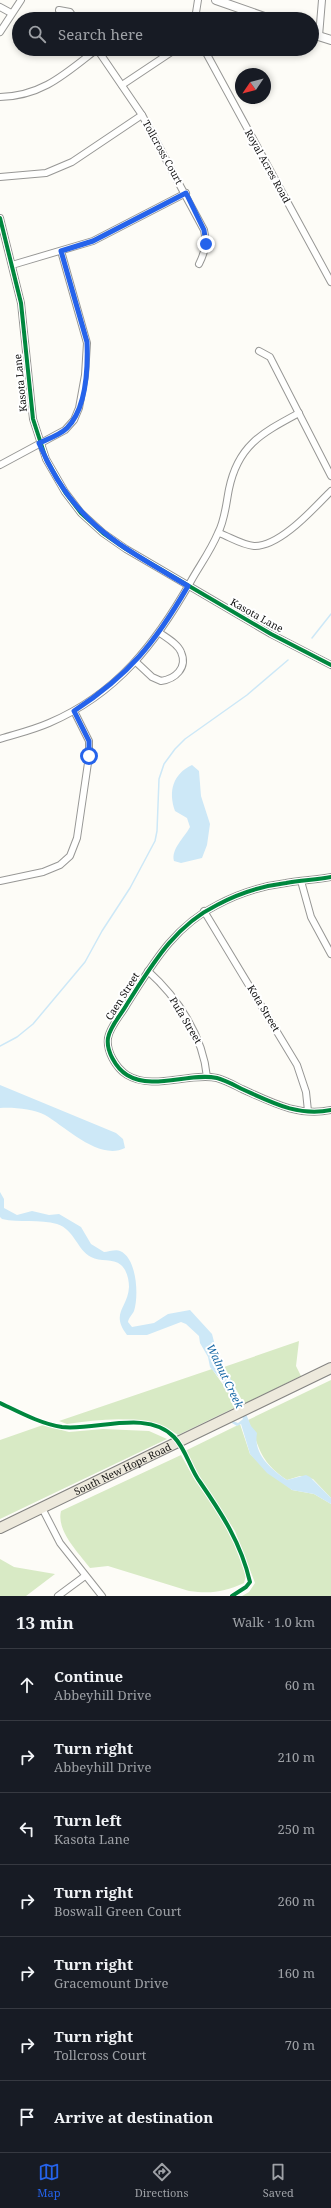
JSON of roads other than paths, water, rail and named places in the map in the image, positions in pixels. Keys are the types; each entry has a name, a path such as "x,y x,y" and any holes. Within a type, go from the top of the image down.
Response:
{"main road":[{"name":"South New Hope Road","path":"0,1528 331,1368"}],"street":[{"path":"0,32 11,13 21,0"},
{"path":"195,12 198,0"},
{"path":"216,0 250,12"},
{"path":"319,15 322,0"},
{"path":"0,7 11,13"},
{"path":"59,10 70,12"},
{"path":"319,36 331,40"},
{"path":"0,97 27,95 44,88 87,56"},
{"name":"Tollcross Court","path":"102,56 142,115 186,193 206,238 204,254 199,264"},
{"path":"122,85 166,56"},
{"name":"Royal Acres Road","path":"208,56 331,282"},
{"path":"0,177 46,172 72,162 142,115"},
{"path":"12,265 93,241 186,193"},
{"name":"Kasota Lane","path":"0,218 21,303 32,419 39,443 54,474 81,513 103,533 126,549 272,634 330,662"},
{"path":"0,465 65,430 74,420 82,396 88,357 87,342 61,251"},
{"path":"259,351 270,357 331,476"},
{"path":"0,739 49,724 74,711 110,686 136,662 160,633 219,533 232,478 243,454 252,442 264,432 299,413"},
{"path":"219,533 245,544 261,546 269,544 306,516 331,491"},
{"path":"136,662 152,677 161,681 176,676 182,668 183,660 181,651 160,633"},
{"path":"0,881 43,872 60,865 70,856 77,838 89,756 89,741 74,711"},
{"name":"Caen Street","path":"331,876 260,887 239,894 204,911 177,933 148,971 113,1025 108,1039 113,1060 127,1075 139,1079 154,1081 208,1077 224,1080 290,1110 308,1112 331,1110"},
{"path":"301,881 311,917 331,954"},
{"name":"Kota Street","path":"204,911 297,1065 306,1092 308,1112"},
{"name":"Pufa Street","path":"148,971 173,996 200,1043 205,1058 208,1077"},
{"path":"42,1508 60,1543 102,1596"},
{"path":"58,1596 85,1576"}],"water":[{"path":"192,765 199,771 201,796 210,824 207,845 202,858 181,863 174,861 174,852 190,827 187,818 175,811 172,790 176,778 180,773"},
{"path":"0,1085 116,1133 123,1139 125,1148 115,1151 104,1150 83,1141 45,1115 35,1111 23,1109 0,1108"},
{"name":"Walnut Creek","path":"0,1192 4,1199 4,1208 17,1215 32,1211 49,1215 59,1214 81,1227 91,1244 104,1252 118,1250 126,1255 133,1269 136,1287 136,1304 128,1322 132,1327 154,1323 168,1314 190,1310 212,1334 218,1357 234,1385 251,1426 257,1433 256,1441 264,1460 269,1466 287,1480 306,1475 310,1477 331,1498 331,1504 314,1494 292,1490 267,1473 250,1454 241,1424 237,1426 232,1423 233,1421 238,1423 243,1419 239,1408 226,1386 210,1367 208,1357 200,1343 199,1336 186,1324 181,1322 147,1335 127,1335 120,1321 121,1311 128,1294 129,1287 129,1281 123,1267 118,1263 98,1259 86,1254 72,1235 57,1224 2,1219 0,1217"}],"waterway":[{"path":"312,638 331,614"},
{"path":"0,1046 17,1037 33,1024 85,962 102,931 130,888 155,841 157,831 159,779 164,764 175,749 185,739 247,695 288,660"}]}
